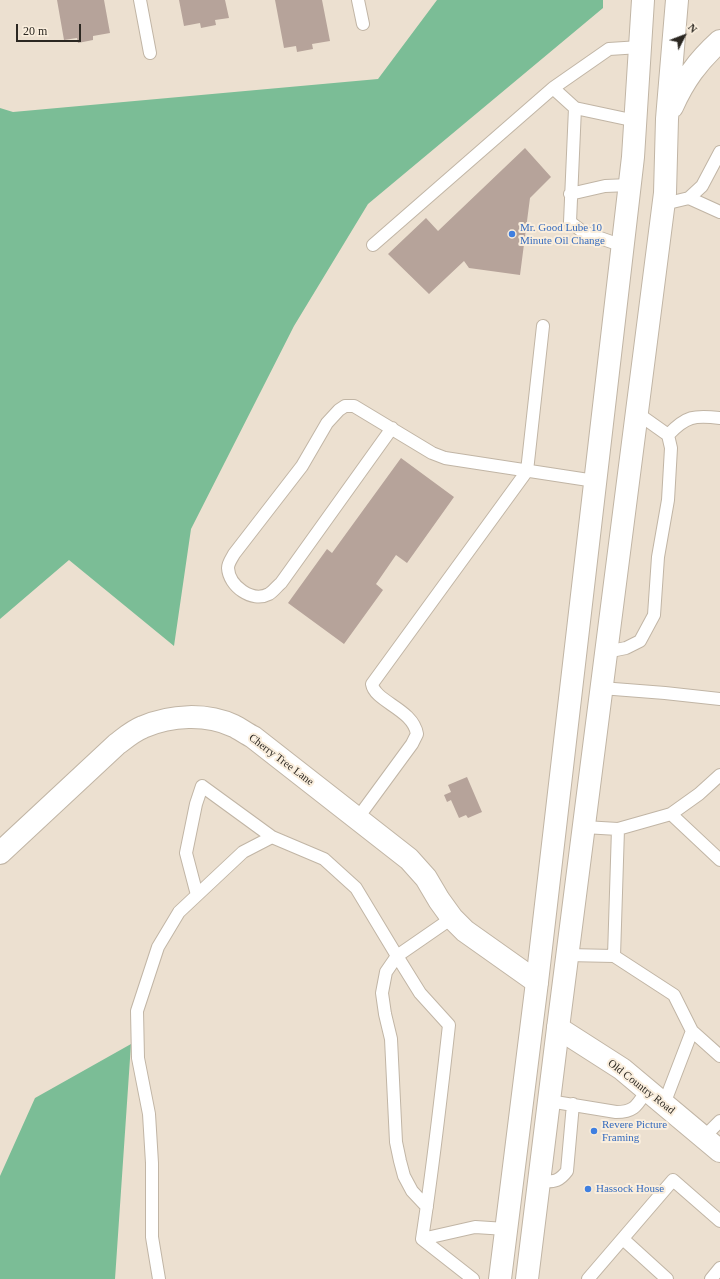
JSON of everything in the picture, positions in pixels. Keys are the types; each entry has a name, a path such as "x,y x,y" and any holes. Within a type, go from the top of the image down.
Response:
{"main road":[{"path":"500,1279 537,982 630,185 636,121 643,0"},
{"path":"527,1279 567,955 664,204 667,119 677,0"},
{"path":"667,119 679,91 691,71 708,51 720,41"},
{"name":"Cherry Tree Lane","path":"0,853 117,744 142,727 180,717 214,720 233,726 253,737 409,859 426,878 452,918 465,931 537,982"},
{"name":"Old Country Road","path":"558,1028 622,1069 720,1151"}],"lane":[{"path":"140,0 150,53"},
{"path":"358,0 363,24"},
{"path":"373,244 553,88 609,49 640,47"},
{"path":"553,88 575,108 636,121"},
{"path":"575,108 570,194 570,222 583,232 623,246"},
{"path":"664,204 689,198 702,186 720,152"},
{"path":"570,194 605,186 630,185"},
{"path":"689,198 720,212"},
{"path":"357,819 412,744 417,734 413,722 378,694 372,687 372,684 527,471 543,326"},
{"path":"392,428 281,583 270,594 260,596 248,595 239,588 230,577 228,566 234,554 302,466 327,423 339,410 345,406 354,406 392,428 432,453 445,458 596,481"},
{"path":"606,652 626,648 640,641 654,615 658,557 668,500 671,448 668,435 637,413"},
{"path":"668,435 678,424 686,419 699,416 720,418"},
{"path":"602,688 720,699"},
{"path":"584,827 618,829 671,814 720,775"},
{"path":"196,895 186,853 196,804 202,786 272,837 324,859 356,888 420,993 449,1025 422,1239"},
{"path":"671,814 720,860"},
{"path":"614,956 618,829"},
{"path":"159,1279 152,1238 152,1163 150,1121 138,1058 137,1011 158,947 178,912 243,852 272,837"},
{"path":"427,1207 412,1191 404,1176 396,1142 391,1039 382,993 386,972 397,956 452,918"},
{"path":"567,955 614,956 674,995 692,1031 720,1056"},
{"path":"664,1104 692,1031"},
{"path":"549,1101 616,1112 628,1112 637,1105 647,1090"},
{"path":"539,1182 556,1182 567,1170 573,1104"},
{"path":"704,1137 720,1121"},
{"path":"588,1279 674,1180 720,1221"},
{"path":"422,1239 475,1227 506,1229"},
{"path":"422,1239 473,1279"},
{"path":"623,1239 667,1279"},
{"path":"711,1279 720,1268"}],"green space":[{"path":"437,0 603,0 603,8 368,204 294,326 191,529 174,646 69,560 0,619 0,108 13,112 378,79"},
{"path":"131,1044 115,1279 0,1279 0,1176 35,1098"}],"building":[{"path":"57,0 104,0 110,33 93,36 93,40 78,43 77,38 64,40"},
{"path":"179,0 225,0 229,18 215,20 216,25 201,28 200,23 184,26"},
{"path":"275,0 322,0 330,41 312,44 313,49 297,52 296,46 284,48"},
{"path":"525,148 551,177 530,198 520,275 469,268 464,261 429,294 388,254 426,218 438,231"},
{"path":"401,458 454,497 407,563 396,555 376,584 383,590 344,644 288,603 327,549 332,553"},
{"path":"467,777 482,812 468,818 466,815 459,818 451,800 447,802 444,795 451,792 448,785"}],"place":[{"name":"Mr. Good Lube 10 Minute Oil Change","path":"512,234"},
{"name":"Revere Picture Framing","path":"594,1131"},
{"name":"Hassock House","path":"588,1189"}]}
